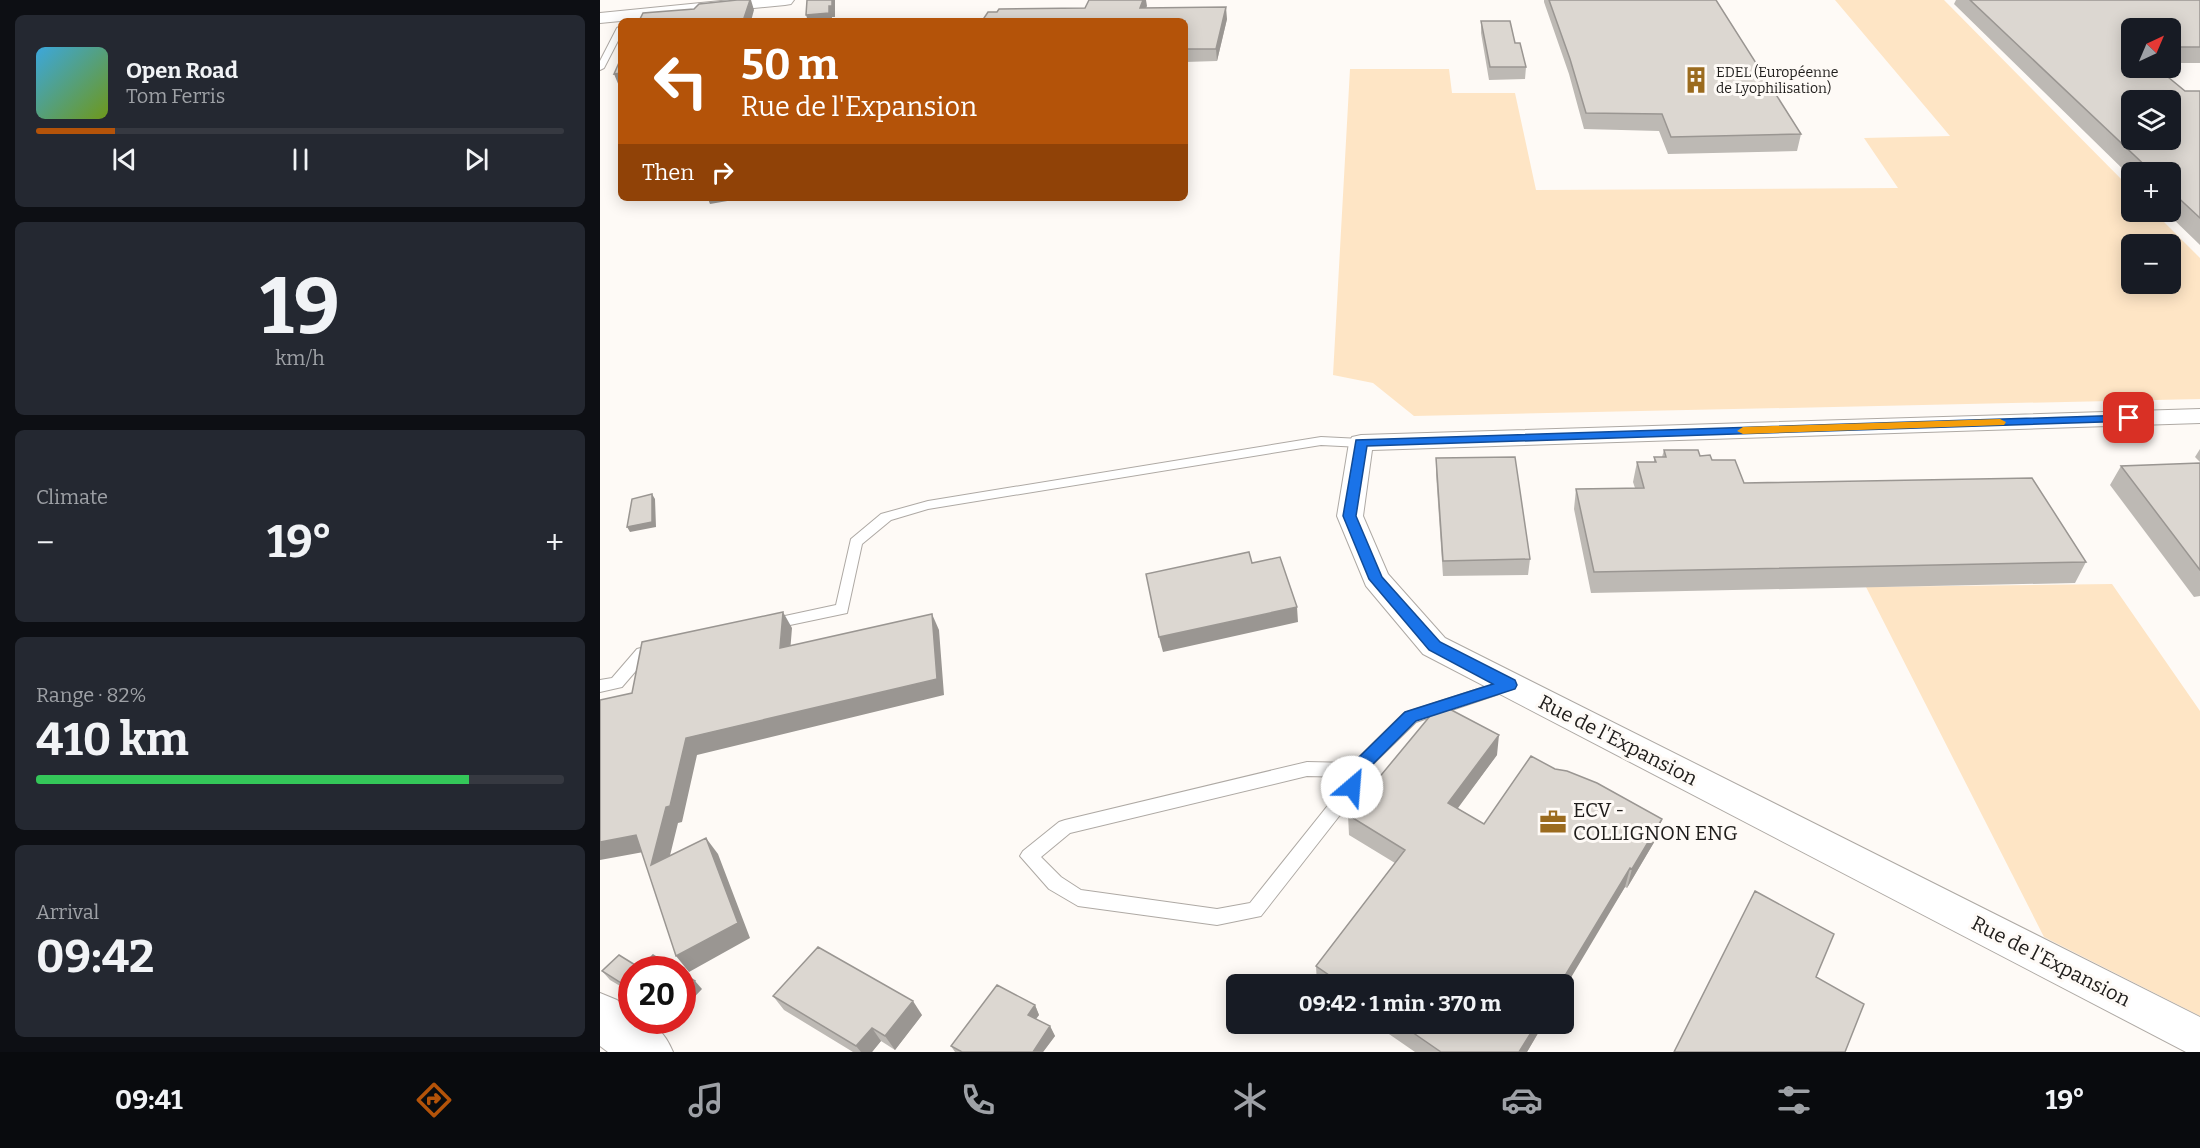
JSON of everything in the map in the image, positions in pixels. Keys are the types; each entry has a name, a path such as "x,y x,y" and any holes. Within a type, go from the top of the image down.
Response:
{"street":[{"path":"653,18 785,0"},
{"path":"600,18 618,21"},
{"path":"1361,442 2200,416"},
{"name":"Rue de l'Expansion","path":"1361,442 1350,516 1376,579 1434,646 2200,1038"},
{"path":"600,1017 648,1052"}],"lane":[{"path":"600,68 618,34"},
{"path":"753,628 842,609 856,542 886,517 928,505 1321,441 1361,442"},
{"path":"600,686 617,683 642,653 676,646"},
{"path":"1357,770 1307,769 1065,827 1029,856 1054,883 1078,898 1217,917 1255,910 1352,787 1357,770 1410,717 1509,685"}],"shaded area":[{"path":"1835,0 1944,0 2121,179 2121,222 2164,222 2176,234 2121,234 2121,294 2181,294 2181,239 2200,258 2200,399 1414,416 1373,383 1333,375 1350,69 1449,69 1452,93 1515,93 1536,190 1898,188 1864,138 1950,136"},
{"path":"2112,584 2200,711 2200,1016 2044,937 1866,587"}],"building":[{"path":"750,0 744,18 640,18 643,13 694,9 699,4"},
{"path":"807,0 832,0 832,6 829,6 829,13 806,15"},
{"path":"1089,0 1143,0 1140,8 1226,7 1216,49 1188,49 1188,18 984,18 988,12 997,12 999,9 1085,8"},
{"name":"EDEL (Européenne de Lyophilisation)","path":"1549,0 1716,0 1801,134 1671,137 1662,114 1586,113"},
{"path":"1970,0 2200,0 2200,47 2181,47 2181,18 2121,18 2121,78 2169,78 2185,91 2200,91 2200,218 2181,200 2181,162 2141,162 2129,150 2181,150 2181,90 2121,90 2121,143"},
{"path":"1481,21 1510,21 1515,43 1520,43 1526,67 1490,67"},
{"path":"1664,450 1698,450 1700,456 1710,455 1712,460 1735,460 1744,483 2032,478 2086,562 1594,572 1576,489 1644,488 1637,462 1656,462 1654,457 1666,457"},
{"path":"1515,457 1530,559 1443,561 1436,458"},
{"path":"2200,463 2200,570 2121,466"},
{"path":"652,494 652,522 627,527 632,499"},
{"path":"1249,552 1252,563 1280,557 1297,607 1159,637 1146,574"},
{"path":"783,612 780,648 932,614 937,679 686,738 670,806 666,807 651,865 706,838 738,923 676,956 636,835 600,842 600,700 632,693 642,642"},
{"path":"1440,704 1499,735 1448,803 1484,824 1531,756 1555,769 1567,771 1597,783 1662,819 1566,974 1328,974 1316,966 1405,850 1348,815"},
{"path":"1755,891 1834,934 1816,977 1864,1004 1845,1052 1674,1052"},
{"path":"818,947 913,1001 885,1036 872,1028 856,1046 773,996"},
{"path":"619,955 621,956 618,956 618,981 602,971"},
{"path":"997,985 1035,1005 1028,1015 1050,1026 1033,1052 962,1052 951,1046"},
{"path":"1415,1034 1530,1034 1519,1052 1441,1052"}],"slow traffic":[{"path":"1743,431 2000,422"}],"place":[{"name":"EDEL (Européenne de Lyophilisation)","path":"1696,80"},
{"name":"ECV - COLLIGNON ENG","path":"1553,822"}],"route":[{"path":"1352,787 1357,770 1410,717 1509,685 1434,646 1376,579 1350,516 1361,442 2129,418"}]}
